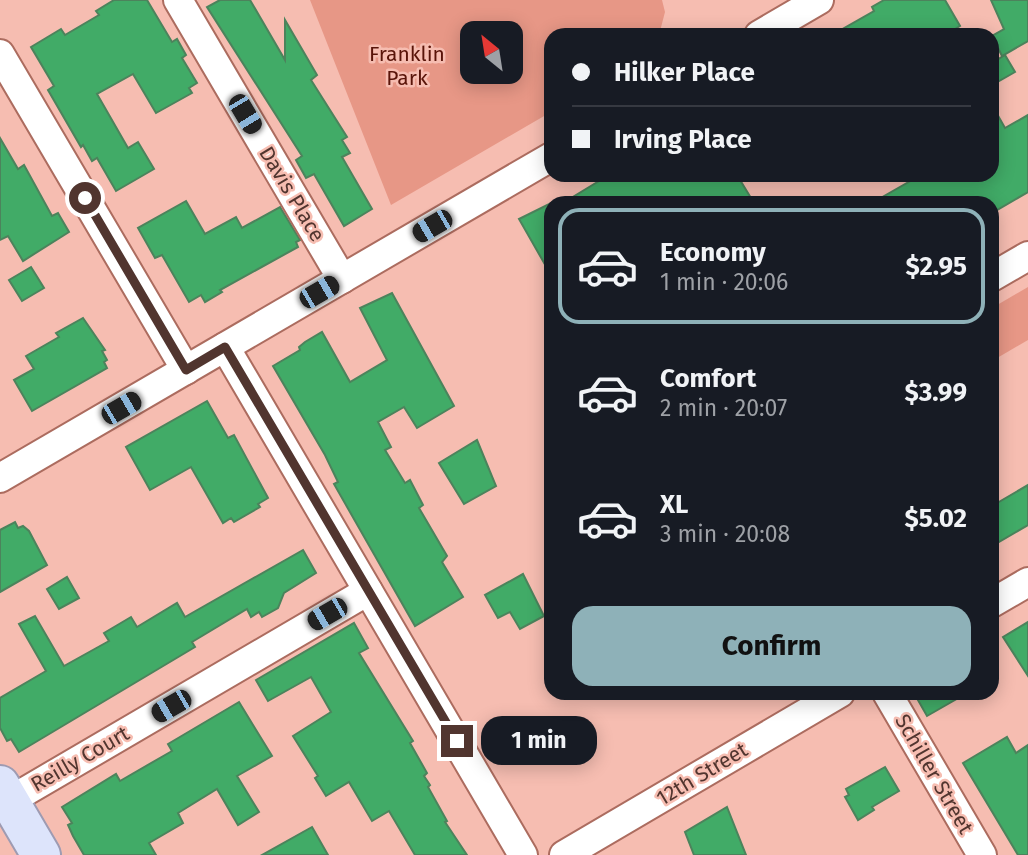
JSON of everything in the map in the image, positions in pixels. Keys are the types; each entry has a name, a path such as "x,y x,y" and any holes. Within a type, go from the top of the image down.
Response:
{"main road":[{"path":"5,793 41,855"}],"street":[{"name":"Davis Place","path":"178,0 342,279"},
{"path":"771,28 819,0"},
{"path":"0,54 186,370"},
{"path":"0,478 544,161"},
{"path":"999,273 1028,256"},
{"path":"225,347 523,855"},
{"path":"999,599 1028,582"},
{"name":"Reilly Court","path":"5,793 368,591"},
{"name":"12th Street","path":"564,855 827,700"},
{"name":"Schiller Street","path":"891,700 982,855"}],"green space":[{"name":"Franklin Park","path":"310,0 662,0 665,12 661,28 544,28 544,116 391,205"},
{"path":"1028,287 1028,340 999,357 999,304"}],"building":[{"path":"114,0 147,0 172,42 177,39 186,55 182,58 197,83 189,88 192,93 156,113 133,74 97,94 128,148 138,142 154,169 116,191 97,158 92,161 83,145 81,147 48,90 54,86 31,47 61,29 65,35 99,15 96,11"},
{"path":"220,0 250,0 285,60 285,20 317,75 311,80 347,137 342,140 350,153 342,157 372,209 344,226 314,174 306,178 296,160 302,156 207,7"},
{"path":"884,0 945,0 960,26 844,28 874,11 872,7"},
{"path":"991,0 1028,0 1028,41 1002,56 999,50 999,32 1004,29"},
{"path":"1005,55 1015,72 999,81 999,59"},
{"path":"1028,115 1028,192 999,209 999,196 884,196 909,182 999,182 999,117 1005,128"},
{"path":"0,138 18,169 24,165 52,216 58,213 69,232 23,261 8,236 0,240"},
{"path":"598,182 741,182 750,196 574,196"},
{"path":"186,201 205,234 236,217 242,228 280,207 300,240 296,242 298,247 220,290 222,292 205,302 201,295 189,302 162,255 155,258 138,228"},
{"path":"544,206 544,263 519,219"},
{"path":"31,267 44,288 22,301 9,280"},
{"path":"392,293 454,406 417,428 404,407 378,422 391,447 385,450 405,483 410,480 423,505 419,508 447,556 442,562 463,597 415,626 334,484 338,482 325,455 273,366 300,350 299,347 305,342 322,332 350,382 387,360 360,308"},
{"path":"83,318 105,350 102,351 107,360 104,362 107,368 32,411 14,380 34,369 26,356 59,337 56,333"},
{"path":"207,401 228,438 234,435 268,498 258,504 260,507 234,522 231,518 223,523 191,467 150,490 126,447"},
{"path":"477,440 496,486 464,504 439,463"},
{"path":"1028,485 1028,525 999,542 999,502"},
{"path":"15,522 18,528 23,526 29,531 47,565 0,592 0,530"},
{"path":"303,550 316,573 284,593 278,608 262,617 259,612 251,617 247,609 192,642 195,647 19,752 11,739 7,741 0,728 0,698 46,671 19,624 35,616 64,666 109,641 104,633 131,617 137,627 177,603 185,617"},
{"path":"523,574 544,616 520,629 510,612 498,618 485,595"},
{"path":"67,577 79,598 59,609 47,589"},
{"path":"1028,622 1028,676 1003,637"},
{"path":"354,623 368,648 359,653 413,741 410,743 427,773 424,776 430,785 428,787 447,821 445,822 467,855 415,855 389,811 372,821 349,782 326,796 315,778 318,776 293,736 331,712 311,677 268,701 256,680"},
{"path":"918,700 955,700 927,716"},
{"path":"239,702 272,756 237,776 259,812 238,825 217,789 178,813 183,823 149,843 156,855 84,855 68,825 72,823 62,807 116,774 120,781 172,751 168,744"},
{"path":"1007,737 1016,753 1028,745 1028,855 1018,855 963,763"},
{"path":"885,767 899,791 872,807 874,810 858,820 845,797 849,795 846,789"},
{"path":"727,807 746,855 694,855 685,832"},
{"path":"312,827 328,855 262,855"}],"route":[{"path":"85,198 186,370 225,347 457,741"}]}
